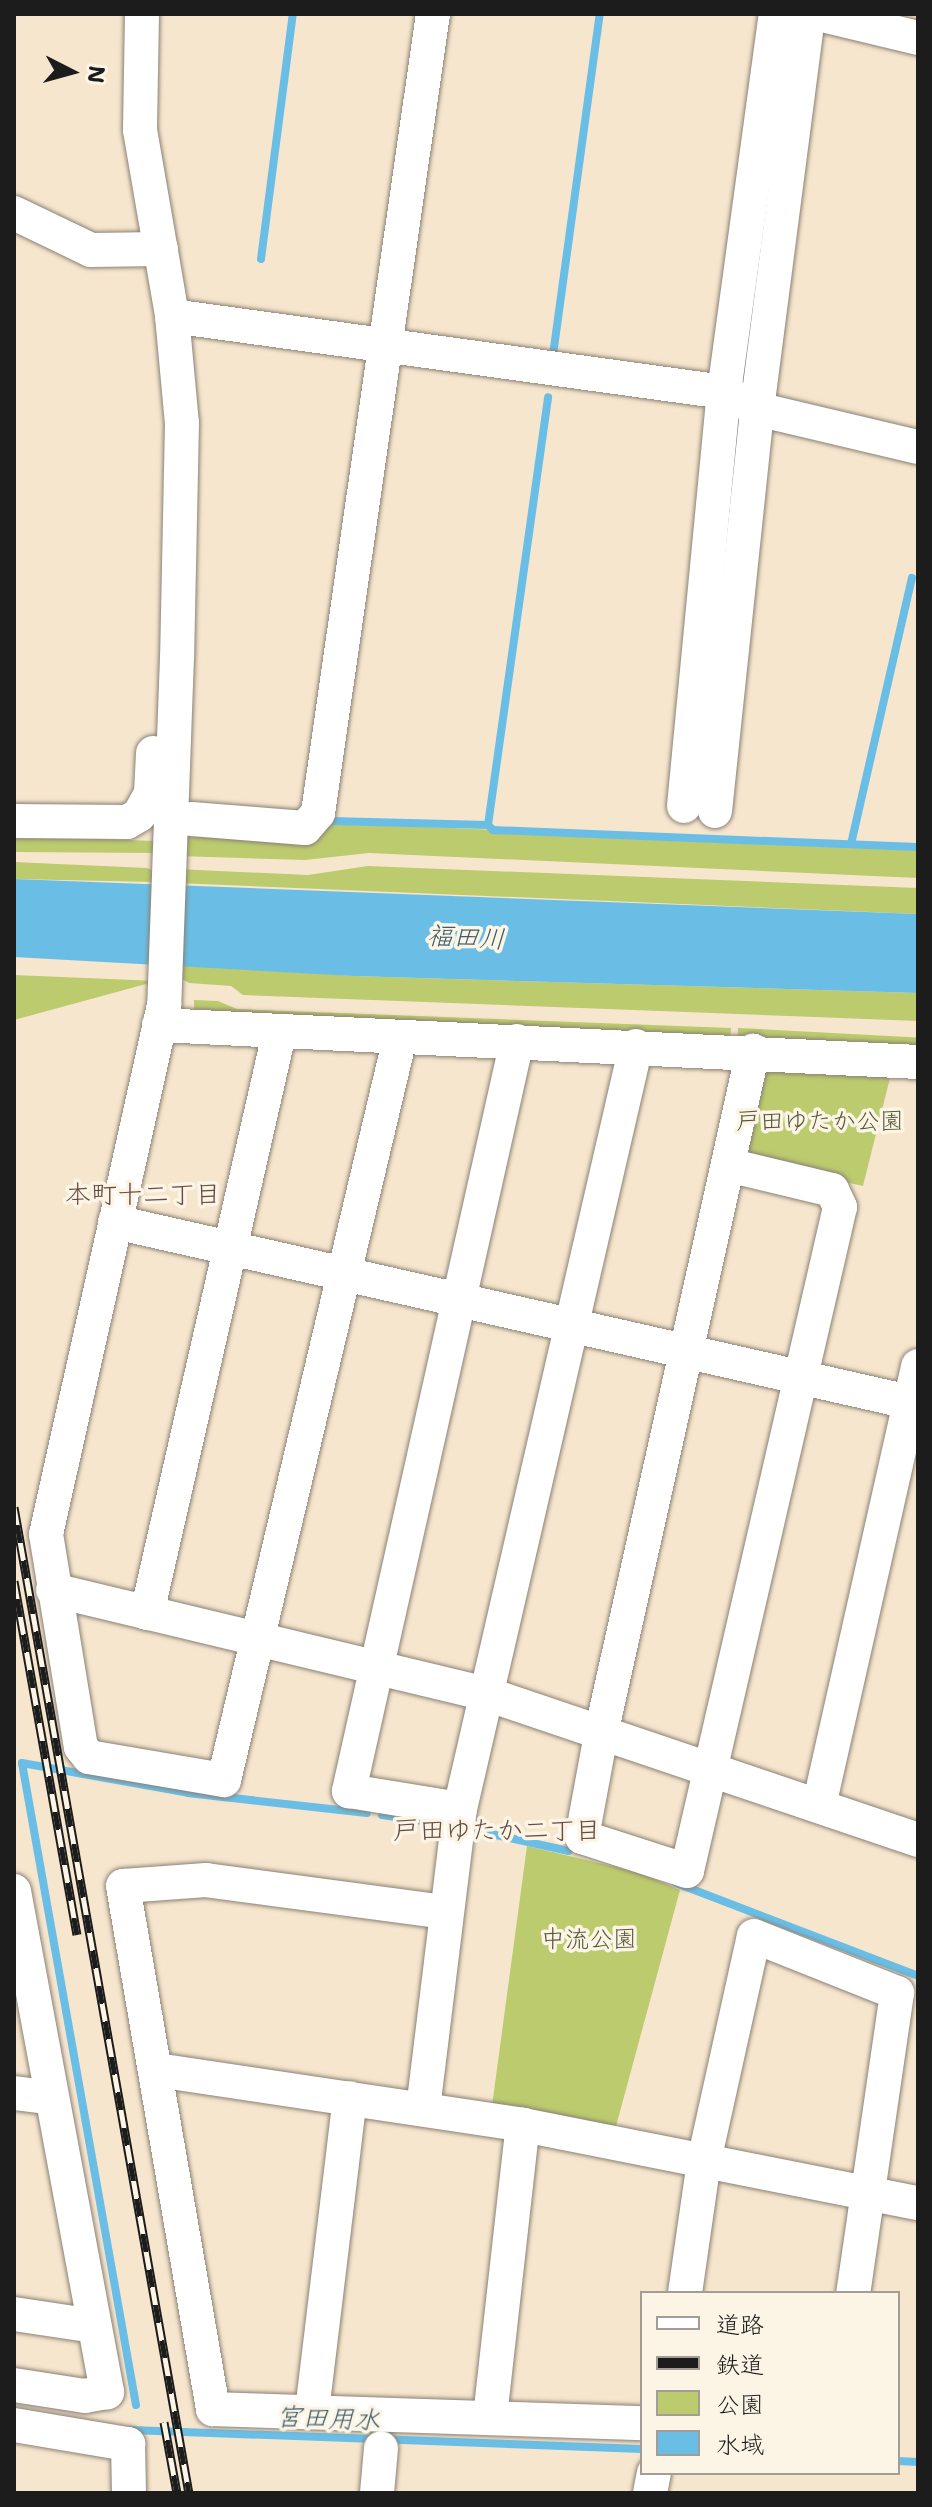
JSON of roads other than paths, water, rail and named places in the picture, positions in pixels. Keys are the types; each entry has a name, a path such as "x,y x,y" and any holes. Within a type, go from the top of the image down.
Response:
{"street":[{"path":"142,14 140,130 172,316 182,423 176,686 166,872 167,978 46,1534 81,1747 89,1757 224,1780 260,1639 400,1038"},
{"path":"192,819 305,828 318,813 433,14"},
{"path":"776,14 724,392 699,808 757,409 824,15 918,38"},
{"path":"14,213 91,250 161,249"},
{"path":"172,316 724,392 757,409 918,447"},
{"path":"14,821 127,822 139,815 151,793 155,685 176,686"},
{"path":"159,1025 279,1034 753,1051 918,1062"},
{"path":"147,1613 279,1034"},
{"path":"457,1824 349,1791 517,1041"},
{"path":"423,2109 457,1824 636,1046"},
{"path":"728,1165 832,1190 840,1207 708,1767 687,1871 582,1837 602,1729 753,1051"},
{"path":"115,1222 572,1323 914,1403"},
{"path":"819,1806 914,1403 918,1366"},
{"path":"53,1590 487,1694 602,1729 918,1840"},
{"path":"445,1912 206,1880 123,1886 213,2409 640,2423"},
{"path":"14,1891 21,1965 52,2098 107,2392 85,2396 14,2385"},
{"path":"685,2291 704,2161 754,1936 897,1993 853,2291"},
{"path":"157,2070 523,2125 918,2203"},
{"path":"14,2093 52,2098"},
{"path":"312,2411 350,2098"},
{"path":"490,2417 523,2125"},
{"path":"14,2314 94,2326"},
{"path":"14,2425 128,2444 129,2493"},
{"path":"377,2493 381,2448"}],"water":[{"name":"福田川","path":"14,879 918,914 918,993 353,976 14,957"}],"waterway":[{"path":"261,259 293,14"},
{"path":"553,355 600,14"},
{"path":"488,825 548,397"},
{"path":"851,844 912,578"},
{"path":"324,827 331,821 488,825 493,830 918,847"},
{"path":"136,2405 22,1763 188,1793 367,1813"},
{"path":"382,1815 451,1825"},
{"path":"464,1828 569,1851"},
{"path":"676,1883 918,1976"},
{"name":"宮田用水","path":"131,2430 640,2449"},
{"name":"宮田用水","path":"900,2461 918,2462"}],"railway":[{"path":"14,1507 189,2493"},
{"path":"14,1581 77,1934"},
{"path":"164,2422 177,2493"}],"district":[{"name":"本町十二丁目","path":"143,1194"},
{"name":"戸田ゆたか二丁目","path":"497,1830"}],"park label":[{"name":"戸田ゆたか公園","path":"820,1122"},
{"name":"中流公園","path":"589,1940"}]}
